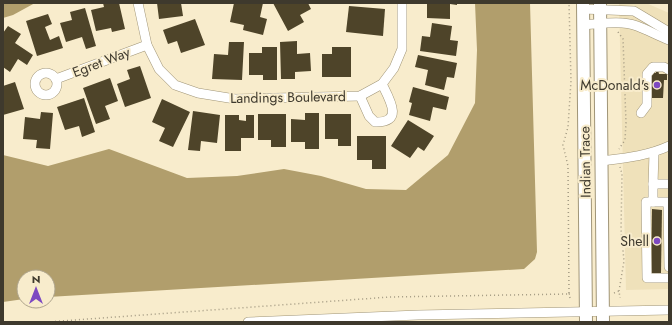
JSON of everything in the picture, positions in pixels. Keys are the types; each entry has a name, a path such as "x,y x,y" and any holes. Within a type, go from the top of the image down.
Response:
{"main road":[{"name":"Indian Trace","path":"583,6 586,316"},
{"name":"Indian Trace","path":"600,6 603,316"}],"street":[{"name":"Landings Boulevard","path":"138,3 147,45 159,69 175,85 198,93 235,99 360,96 382,84 394,68 402,48 402,3"},
{"path":"583,6 600,6 634,11 669,32"},
{"path":"583,25 621,23 636,26 654,35 669,40"},
{"name":"Egret Way","path":"56,79 147,45"},
{"path":"642,113 647,105 646,74 653,67 664,67 669,70"},
{"path":"360,96 369,116 375,122 383,122 389,119 392,114 392,105 382,84"},
{"path":"601,161 632,158 654,153 669,146"},
{"path":"653,202 654,153"},
{"path":"653,184 669,184"},
{"path":"669,268 668,202 646,202 647,278 669,278"},
{"path":"248,322 418,315 603,316 669,310"}],"path":[{"path":"569,3 571,81 568,127 563,145 568,166 570,298"},
{"path":"614,293 619,291 620,298"},
{"path":"46,322 390,297 572,294"}],"shaded area":[{"path":"3,3 35,3 13,15 3,18"},
{"path":"475,3 530,3 537,252 535,259 524,269 56,297 56,269 16,269 16,300 3,302 3,155 48,166 109,149 187,178 237,176 284,169 321,176 366,189 406,190 448,155 475,103 477,50"},
{"path":"619,3 646,3 669,13 669,289 626,290"}],"building":[{"path":"103,3 119,3 125,29 112,32 111,28 96,31 91,10 104,7"},
{"path":"157,3 181,3 183,16 159,19"},
{"path":"234,3 263,3 260,17 267,19 263,35 243,30 244,25 230,22"},
{"path":"273,3 308,3 311,9 300,15 304,22 288,31"},
{"path":"427,3 457,3 457,5 450,4 450,19 427,18"},
{"path":"349,6 385,9 383,36 346,32"},
{"path":"85,8 96,46 86,49 82,37 66,42 60,23 72,20 70,12"},
{"path":"48,14 52,24 45,27 50,40 59,36 63,48 37,56 26,21"},
{"path":"195,19 205,45 181,53 177,41 168,44 163,30"},
{"path":"432,23 452,26 450,40 458,41 456,56 420,51 422,36 430,37"},
{"path":"8,26 21,34 15,43 33,55 27,65 18,59 10,72 3,67 3,33"},
{"path":"297,41 297,54 310,53 311,71 295,72 295,79 281,79 280,42"},
{"path":"229,42 244,42 242,80 212,79 214,54 228,55"},
{"path":"262,47 277,47 277,80 263,80 263,75 249,75 249,53 262,53"},
{"path":"332,47 351,47 351,77 322,77 322,54 332,54"},
{"path":"418,55 457,63 454,78 447,77 444,90 425,85 428,70 415,67"},
{"path":"140,66 151,98 125,107 117,84 130,79 127,70"},
{"name":"McDonald's","path":"656,70 658,70 659,74 667,74 667,80 664,80 663,98 652,98 652,92 650,92 652,72 656,73"},
{"path":"110,78 118,101 105,106 110,119 96,124 83,88"},
{"path":"15,82 24,109 3,115 3,86"},
{"path":"413,87 449,97 446,110 433,107 430,121 409,115 412,103 409,102"},
{"path":"84,98 95,132 82,137 79,126 65,130 57,107"},
{"path":"162,99 190,112 173,147 159,141 165,128 152,122"},
{"path":"193,111 220,115 217,143 201,141 200,151 188,150"},
{"path":"41,112 53,113 50,149 36,148 37,140 23,139 25,117 40,119"},
{"path":"305,113 319,113 319,149 305,149 305,142 291,142 291,119 305,120"},
{"path":"258,114 286,114 286,147 271,147 271,140 258,140"},
{"path":"325,114 351,114 351,146 338,146 338,139 325,139"},
{"path":"225,115 239,115 239,120 246,121 246,115 254,115 254,138 241,138 241,151 225,151"},
{"path":"408,120 434,136 424,151 418,147 410,158 391,146"},
{"path":"357,136 386,136 386,169 372,169 372,160 357,160"},
{"name":"Shell","path":"652,209 662,210 661,273 651,273"}],"place":[{"name":"McDonald's","path":"657,85"},
{"name":"Shell","path":"657,241"}]}
